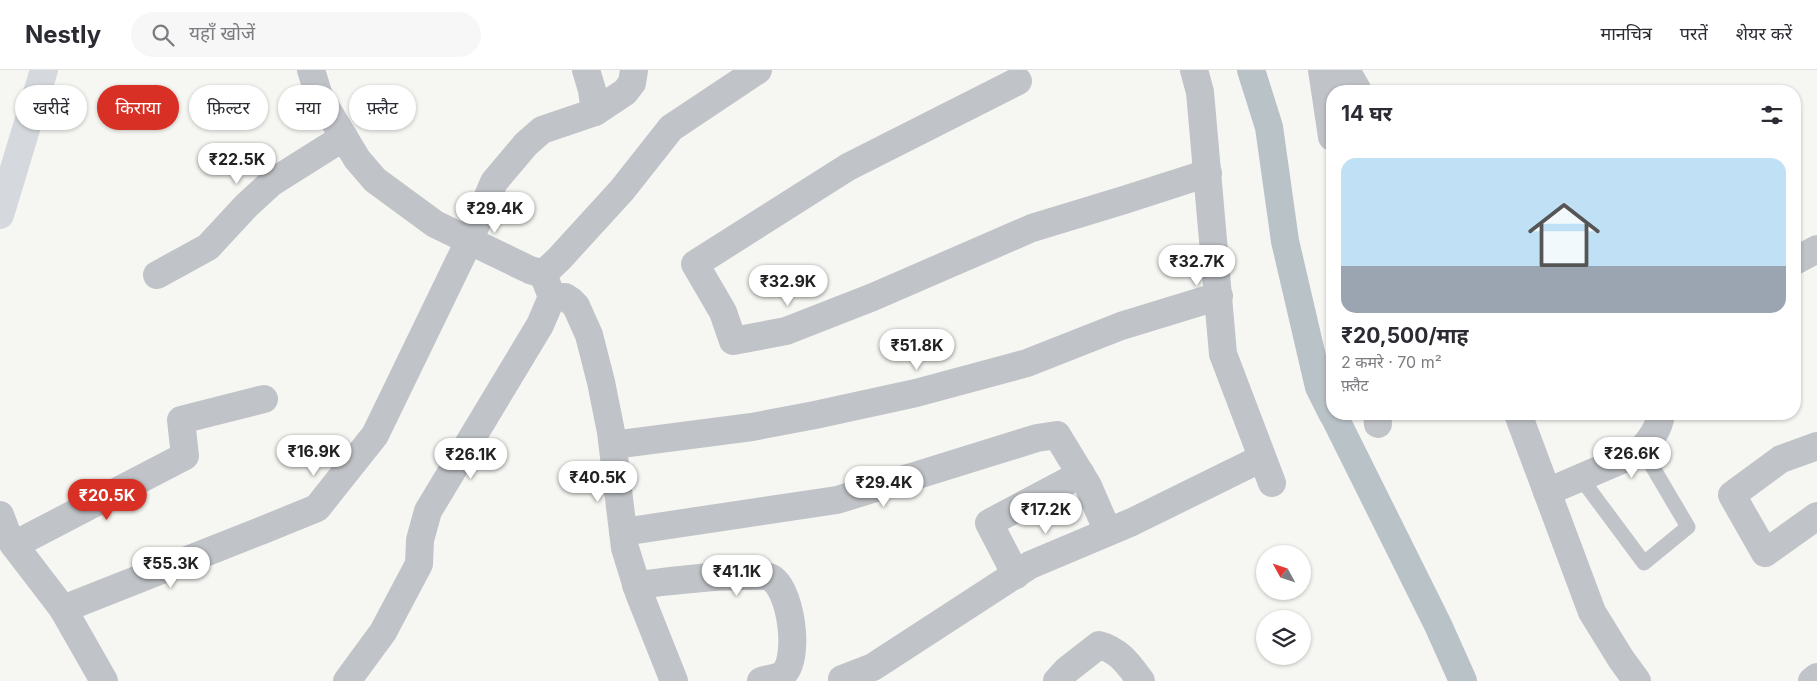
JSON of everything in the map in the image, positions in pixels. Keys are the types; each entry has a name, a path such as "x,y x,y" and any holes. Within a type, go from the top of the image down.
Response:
{"main road":[{"path":"0,215 44,70"}],"street":[{"path":"311,70 319,96 357,159 375,180 435,224 470,239 530,270 547,286 576,306 589,335 602,382 613,445 624,548 636,585 674,681"},
{"path":"586,70 592,90 595,112"},
{"path":"64,609 317,508 375,435 470,239 494,182 526,144 542,130 595,112 625,92 632,83 634,70"},
{"path":"1194,70 1200,92 1223,354 1272,483"},
{"path":"1322,70 1326,97"},
{"path":"1346,70 1355,85"},
{"path":"347,681 383,632 419,564 420,540 428,511 540,325 547,286 560,259 622,190 671,128 744,73"},
{"path":"1018,81 848,167 695,264 722,312 733,341 786,331 873,297 1032,228 1208,173"},
{"path":"157,275 208,247 270,183 344,137"},
{"path":"1801,258 1817,249"},
{"path":"613,445 752,427 815,416 916,393 1026,363 1121,326 1219,296"},
{"path":"14,545 185,456 181,420 264,399"},
{"path":"1520,420 1592,612 1621,659 1638,681"},
{"path":"1547,492 1638,453 1648,442 1660,424 1660,420"},
{"path":"623,532 837,500 1037,438 1057,435 1081,474 1108,532"},
{"path":"1817,446 1782,460 1732,494 1765,553 1817,516"},
{"path":"843,681 842,679 876,674 1030,565 1108,532 1262,458"},
{"path":"1016,574 989,523 1081,474"},
{"path":"0,515 8,536 64,609 104,681"},
{"path":"636,585 737,576 770,577 779,585 786,603 793,644 791,663 782,675 761,681"},
{"path":"1057,681 1067,670 1099,645 1110,648 1125,659 1141,681"},
{"path":"1812,681 1817,677"}],"lane":[{"path":"1580,478 1644,563 1688,527 1642,449"}],"waterway":[{"path":"1251,70 1269,127 1285,241 1319,387 1326,401"},
{"path":"1336,420 1438,625 1463,681"}]}
